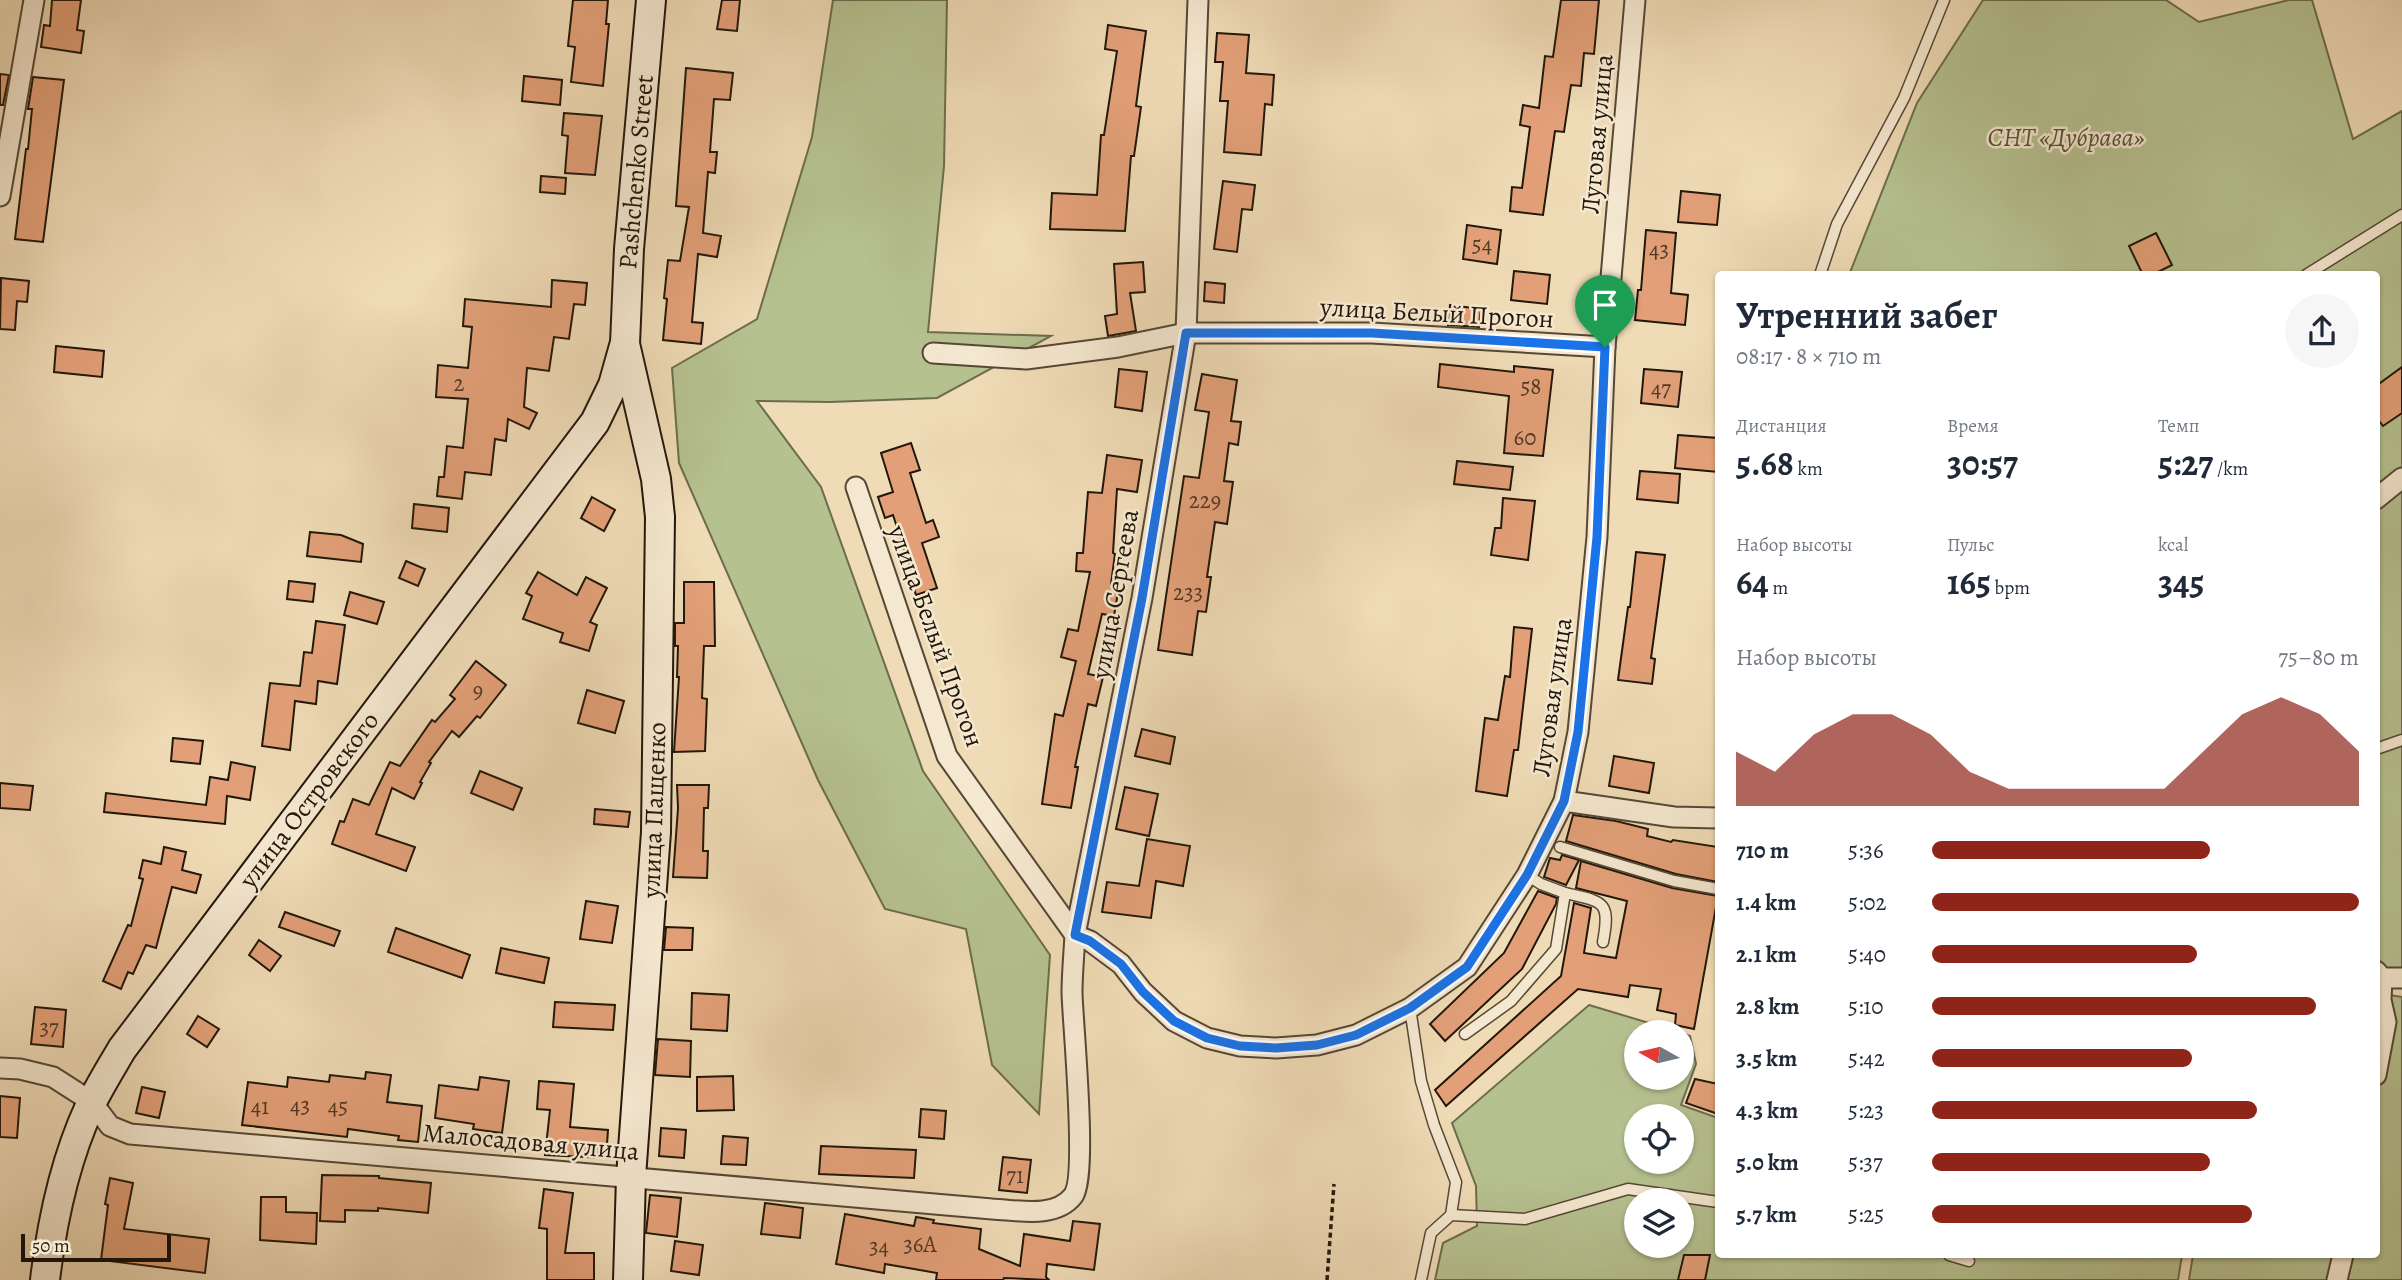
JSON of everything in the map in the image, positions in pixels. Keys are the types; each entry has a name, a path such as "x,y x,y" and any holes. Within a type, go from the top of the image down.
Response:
{"street":[{"path":"0,196 34,0"},
{"name":"Pashchenko Street","path":"625,344 629,249 651,0"},
{"name":"улица Сергеева","path":"1074,1194 1079,1178 1072,990 1075,935 1142,598 1186,333 1198,0"},
{"name":"Луговая улица","path":"1075,935 1090,941 1121,964 1143,992 1174,1021 1207,1038 1240,1046 1276,1048 1317,1045 1356,1035 1410,1008 1467,967 1527,875 1564,801 1578,732 1597,537 1605,347 1634,0"},
{"name":"улица Белый Прогон","path":"933,353 1026,359 1118,347 1186,333 1372,333 1605,347"},
{"name":"улица Островского","path":"45,1280 50,1240 68,1165 92,1102 122,1049 595,422 613,385 625,344"},
{"name":"улица Пащенко","path":"625,344 656,479 660,517 656,832 631,1177 628,1280"},
{"path":"2380,496 2402,478"},
{"name":"улица Белый Прогон","path":"856,487 947,756 1075,935"},
{"path":"1564,801 1674,817 1715,818"},
{"path":"2380,1053 2386,1022 2381,1000 2387,976"},
{"name":"Малосадовая улица","path":"0,1068 20,1069 53,1077 92,1102 110,1126 130,1134 1026,1210 1049,1210 1062,1205 1074,1194"},
{"path":"2337,1280 2342,1258"}],"lane":[{"path":"1820,271 1837,224 1904,98 1944,0"},
{"path":"2312,271 2402,215"},
{"path":"2380,748 2402,740"},
{"path":"1560,847 1674,881 1715,888"},
{"path":"1527,875 1541,884 1565,893 1595,900 1605,908 1607,917 1603,942"},
{"path":"1465,1034 1511,1001 1556,948 1565,893"},
{"path":"1410,1008 1421,1082 1455,1182 1451,1215 1431,1233 1421,1280"},
{"path":"1451,1215 1525,1219 1628,1189 1715,1202"},
{"path":"1959,1258 1969,1261"}],"path":[{"path":"1327,1280 1334,1184"}],"green space":[{"path":"833,0 947,0 944,166 928,332 1051,336 937,398 830,402 757,401 821,487 923,771 1050,955 1039,1114 992,1065 966,929 885,909 818,780 679,463 672,368 757,319 812,137"},
{"name":"СНТ «Дубрава»","path":"1983,0 2166,0 2199,22 2289,0 2312,0 2353,139 2402,111 2402,988 2380,984 2380,271 1851,271 1917,103"},
{"path":"2380,993 2402,997 2402,1280 2189,1280 2193,1258 2380,1258"},
{"path":"1589,1005 1639,1020 1624,1020 1624,1090 1686,1090 1681,1104 1624,1104 1624,1174 1694,1174 1694,1110 1715,1117 1715,1258 2182,1258 2178,1280 1435,1280 1443,1243 1477,1226 1476,1186 1452,1123"}],"building":[{"path":"52,0 81,0 77,30 84,31 81,53 41,47 44,25 50,26"},
{"path":"573,0 608,0 606,24 609,24 603,86 571,82 575,47 568,46"},
{"path":"722,0 740,0 737,31 717,29"},
{"path":"1561,0 1599,0 1594,54 1584,53 1581,86 1571,85 1564,132 1555,131 1543,215 1510,211 1512,187 1522,188 1530,127 1520,125 1523,105 1539,108 1545,56 1553,57"},
{"path":"1108,25 1146,31 1136,106 1141,107 1134,156 1131,156 1125,231 1050,229 1052,193 1097,195 1101,135 1104,135 1117,51 1105,49"},
{"path":"1217,33 1249,35 1246,73 1274,75 1272,105 1265,104 1261,155 1224,152 1228,101 1220,101 1223,62 1215,62"},
{"path":"686,68 733,73 730,100 714,99 710,152 717,152 715,173 708,172 703,233 721,236 717,257 698,254 692,322 703,323 701,344 663,340 668,260 680,261 689,207 676,206"},
{"path":"0,74 9,75 3,105 0,105"},
{"path":"524,76 562,80 560,105 522,101"},
{"path":"33,77 64,80 43,242 15,239 28,149 32,109 28,109"},
{"path":"564,113 602,116 595,175 565,173 568,136 562,135"},
{"path":"541,176 566,178 565,194 540,192"},
{"path":"1223,181 1255,185 1252,210 1242,209 1237,252 1214,249"},
{"path":"1681,191 1720,195 1717,225 1678,222"},
{"path":"1467,225 1501,230 1497,264 1463,259"},
{"path":"1646,230 1676,233 1671,293 1688,295 1685,325 1635,320 1638,290 1641,290"},
{"path":"2156,233 2172,265 2160,271 2141,271 2129,246"},
{"path":"1143,262 1145,292 1130,293 1136,331 1108,336 1105,316 1117,314 1114,264"},
{"path":"1514,271 1550,275 1547,304 1511,300"},
{"path":"1,278 29,281 27,302 17,301 15,330 0,329"},
{"path":"552,280 587,283 585,305 574,304 569,339 554,337 549,371 527,368 524,407 537,413 529,429 508,419 506,441 495,439 491,475 465,472 462,499 437,496 439,477 444,477 447,446 463,448 468,399 436,397 438,365 468,368 472,327 463,326 465,299 551,307"},
{"path":"1205,282 1225,284 1224,303 1204,301"},
{"path":"1450,305 1481,309 1479,327 1448,325"},
{"path":"56,346 104,351 102,377 54,372"},
{"path":"1440,364 1514,372 1514,366 1553,370 1543,456 1504,453 1509,396 1438,387"},
{"path":"2402,367 2402,413 2383,426 2380,422 2380,383"},
{"path":"1119,369 1147,372 1142,411 1115,407"},
{"path":"1644,369 1682,372 1678,407 1641,403"},
{"path":"1202,374 1237,380 1231,421 1241,422 1238,445 1229,443 1224,481 1233,482 1227,524 1215,522 1207,577 1211,577 1206,612 1198,611 1192,655 1158,650 1184,476 1199,478 1209,412 1195,410"},
{"path":"1678,435 1715,438 1715,472 1675,468"},
{"path":"911,443 920,470 910,473 926,523 933,520 939,537 922,543 937,588 916,595 910,577 913,576 893,515 885,518 878,497 893,492 881,453"},
{"path":"1107,455 1142,460 1137,492 1117,489 1115,554 1111,584 1119,586 1114,616 1102,614 1088,674 1103,677 1096,706 1088,704 1075,767 1078,767 1071,808 1042,804 1055,714 1063,716 1076,661 1061,657 1068,629 1078,631 1090,572 1076,571 1077,553 1083,553 1088,492 1102,493"},
{"path":"1457,461 1513,467 1510,490 1454,484"},
{"path":"1640,471 1680,474 1678,503 1637,499"},
{"path":"592,497 615,510 604,531 581,518"},
{"path":"1503,498 1535,501 1528,560 1491,555 1495,528 1501,528"},
{"path":"414,504 449,508 447,532 412,528"},
{"path":"310,532 341,535 363,544 361,562 307,556"},
{"path":"1636,552 1665,555 1651,658 1655,659 1652,684 1618,680"},
{"path":"406,561 425,569 418,586 399,578"},
{"path":"538,572 577,595 586,577 607,588 590,622 597,625 589,651 560,642 563,633 523,619 532,596 526,593"},
{"path":"289,581 315,584 313,602 287,599"},
{"path":"684,582 714,582 715,646 704,646 702,698 707,699 705,751 674,752 679,677 675,623 684,623"},
{"path":"350,592 384,602 377,624 344,615"},
{"path":"316,621 345,625 337,684 318,681 316,704 295,701 290,750 262,746 270,683 300,686 304,652 312,653"},
{"path":"1514,627 1532,629 1518,750 1514,750 1507,796 1476,791 1485,718 1498,720 1505,676 1510,677"},
{"path":"476,661 506,685 480,718 477,716 459,737 452,731 429,762 431,763 414,799 392,788 376,834 415,847 406,871 332,844 340,821 344,822 353,799 369,805 390,762 400,766 432,720 435,722 455,699 450,695"},
{"path":"587,690 624,701 615,733 578,723"},
{"path":"1142,729 1175,737 1170,764 1135,756"},
{"path":"173,738 203,741 200,764 171,761"},
{"path":"1614,756 1654,763 1649,793 1609,786"},
{"path":"231,762 255,767 250,800 227,796 225,824 104,812 106,793 206,805 210,777 228,780"},
{"path":"480,771 522,788 513,810 471,793"},
{"path":"0,783 33,786 30,810 0,808"},
{"path":"677,785 709,785 708,808 704,808 703,851 708,851 707,878 673,877"},
{"path":"1125,787 1158,794 1149,836 1116,829"},
{"path":"595,809 630,812 628,827 594,824"},
{"path":"1573,815 1648,829 1647,836 1671,842 1673,840 1715,847 1715,881 1676,874 1566,841"},
{"path":"1147,839 1190,846 1183,886 1156,881 1151,918 1102,912 1107,882 1139,886"},
{"path":"164,847 186,852 182,870 201,875 196,893 172,887 156,948 146,945 133,974 128,972 121,989 103,981 128,925 131,926 143,879 139,878 143,860 161,864"},
{"path":"1562,855 1579,860 1566,885 1544,877 1550,858 1560,860"},
{"path":"1581,861 1672,888 1715,895 1715,913 1694,1029 1694,1020 1675,1020 1676,1014 1657,1010 1661,989 1630,985 1628,997 1578,989 1446,1106 1435,1090 1561,976 1574,903 1591,908 1584,953 1616,958 1627,901 1576,888"},
{"path":"1538,891 1557,898 1556,904 1522,969 1445,1041 1430,1024 1504,953"},
{"path":"586,901 618,906 612,943 580,939"},
{"path":"285,912 340,931 334,946 279,927"},
{"path":"666,927 693,928 692,950 664,950"},
{"path":"396,928 470,955 462,978 388,952"},
{"path":"259,940 281,956 270,971 249,955"},
{"path":"501,948 549,958 544,983 496,973"},
{"path":"692,993 729,995 727,1031 691,1029"},
{"path":"555,1002 615,1005 613,1030 553,1027"},
{"path":"35,1007 66,1010 63,1047 31,1044"},
{"path":"198,1016 219,1029 207,1047 187,1034"},
{"path":"658,1039 691,1041 690,1077 655,1075"},
{"path":"366,1072 391,1075 387,1102 422,1106 418,1142 398,1140 399,1136 348,1129 347,1137 242,1125 248,1082 287,1087 288,1077 329,1082 330,1075 365,1079"},
{"path":"733,1076 734,1110 697,1111 697,1077"},
{"path":"480,1077 509,1081 502,1133 473,1129 474,1124 435,1118 439,1085 478,1090"},
{"path":"1695,1079 1715,1083 1715,1113 1686,1103 1691,1090 1694,1090"},
{"path":"539,1081 574,1084 570,1127 608,1130 606,1158 545,1155 550,1110 537,1109"},
{"path":"142,1087 165,1092 159,1118 136,1113"},
{"path":"0,1096 20,1098 17,1138 0,1137"},
{"path":"921,1109 946,1111 944,1139 919,1137"},
{"path":"661,1128 686,1130 684,1158 659,1156"},
{"path":"723,1136 748,1138 746,1165 721,1164"},
{"path":"821,1146 916,1150 914,1178 819,1174"},
{"path":"1003,1157 1031,1160 1027,1193 999,1190"},
{"path":"322,1175 379,1176 431,1183 428,1213 378,1208 378,1211 345,1210 345,1222 320,1221"},
{"path":"110,1178 133,1183 124,1229 209,1239 205,1273 101,1260 108,1205 105,1204"},
{"path":"544,1189 573,1193 565,1253 594,1253 594,1280 547,1280 547,1229 539,1228"},
{"path":"650,1195 681,1198 677,1237 646,1233"},
{"path":"261,1197 286,1197 286,1212 317,1213 316,1244 260,1240"},
{"path":"765,1203 803,1208 800,1238 761,1234"},
{"path":"845,1214 914,1226 916,1217 934,1220 933,1223 981,1229 979,1249 1020,1266 1024,1234 1070,1241 1073,1221 1100,1224 1094,1270 1047,1264 1046,1277 1049,1280 936,1280 937,1273 885,1264 884,1273 836,1264"},
{"path":"675,1241 703,1245 699,1275 671,1271"},
{"path":"1710,1255 1705,1280 1678,1280 1683,1258"}],"route":[{"path":"1186,333 1372,333 1605,347 1597,537 1578,732 1564,801 1527,875 1467,967 1410,1008 1356,1035 1317,1045 1276,1048 1240,1046 1207,1038 1174,1021 1143,992 1121,964 1106,951 1075,935 1142,598 1186,333"}]}
